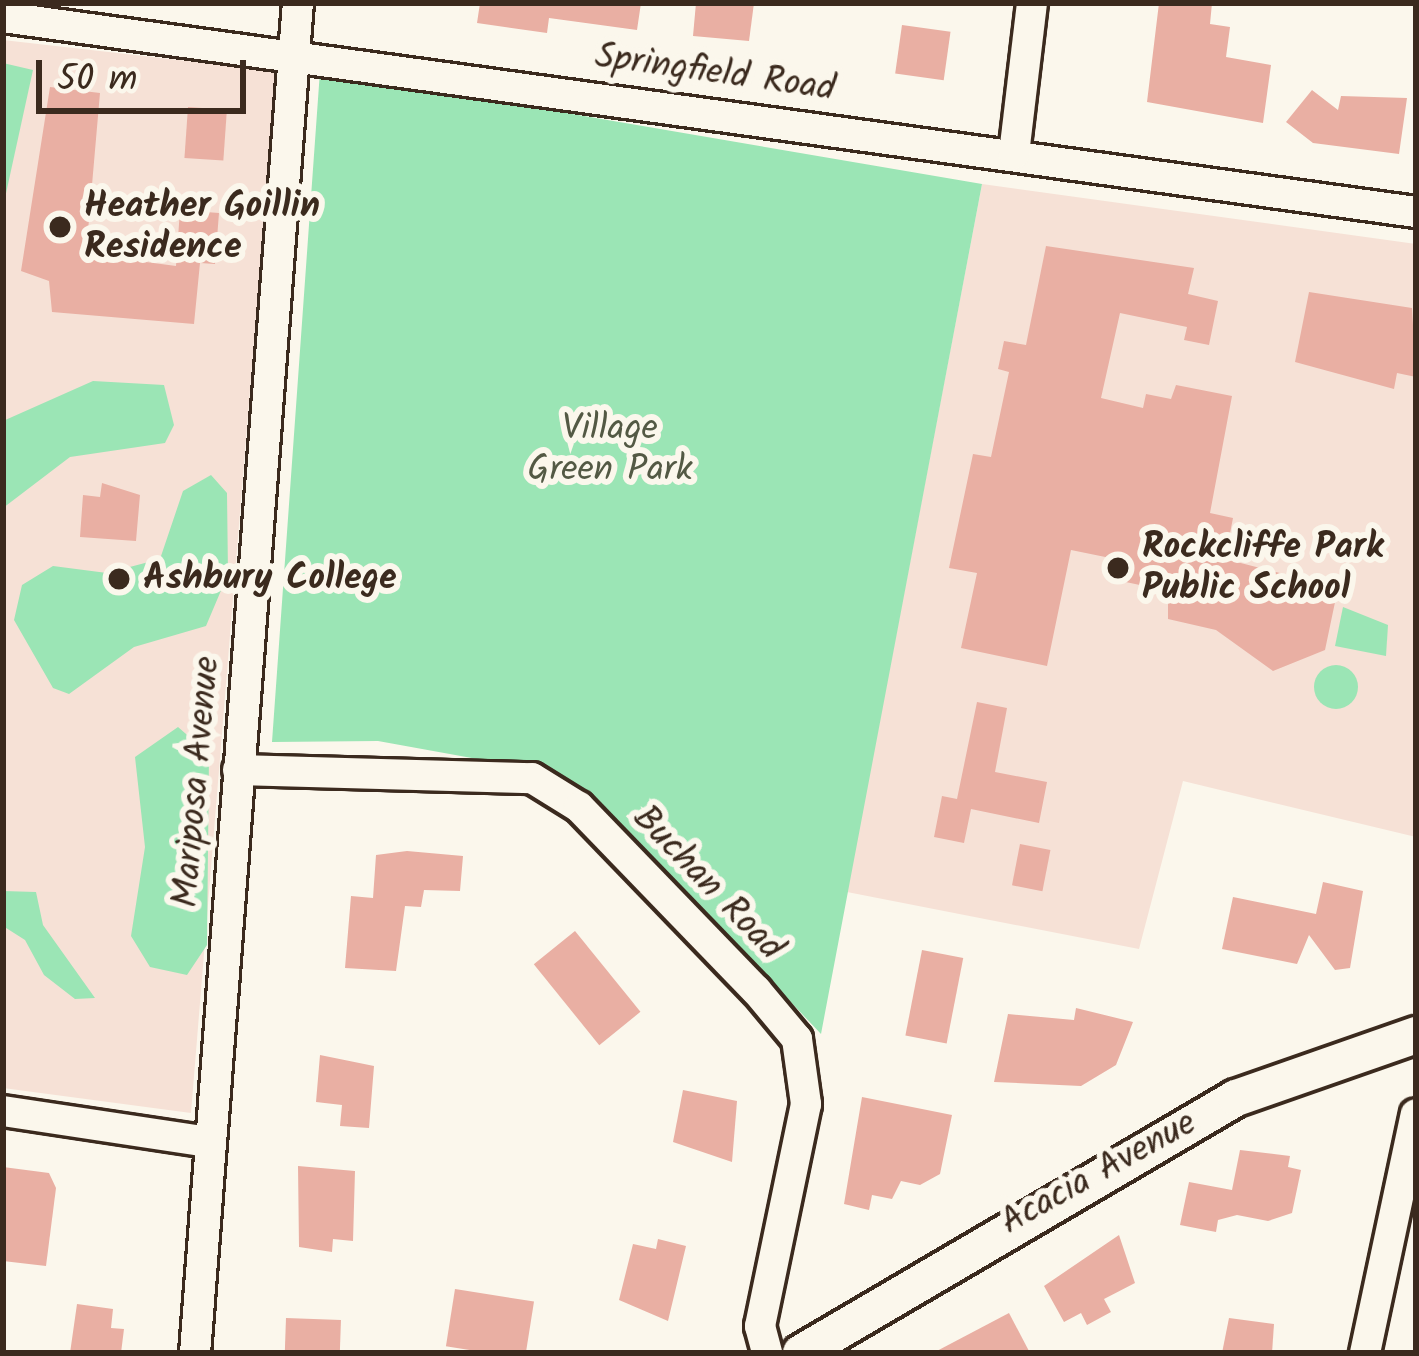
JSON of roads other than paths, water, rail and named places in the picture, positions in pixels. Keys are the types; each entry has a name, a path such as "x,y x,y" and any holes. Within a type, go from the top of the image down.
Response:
{"street":[{"name":"Mariposa Avenue","path":"195,1353 298,3"},
{"path":"1014,154 1032,3"},
{"name":"Springfield Road","path":"3,17 1416,212"},
{"name":"Buchan Road","path":"238,770 532,778 579,807 756,990 797,1039 806,1104 760,1326 767,1353"},
{"name":"Acacia Avenue","path":"801,1353 1236,1098 1416,1035"},
{"path":"3,1111 208,1142"},
{"path":"1365,1353 1406,1215 1416,1114"}],"place":[{"name":"Heather Goillin Residence","path":"60,227"},
{"name":"Rockcliffe Park Public School","path":"1118,568"},
{"name":"Ashbury College","path":"119,579"}],"park label":[{"name":"Village Green Park","path":"610,450"}]}
